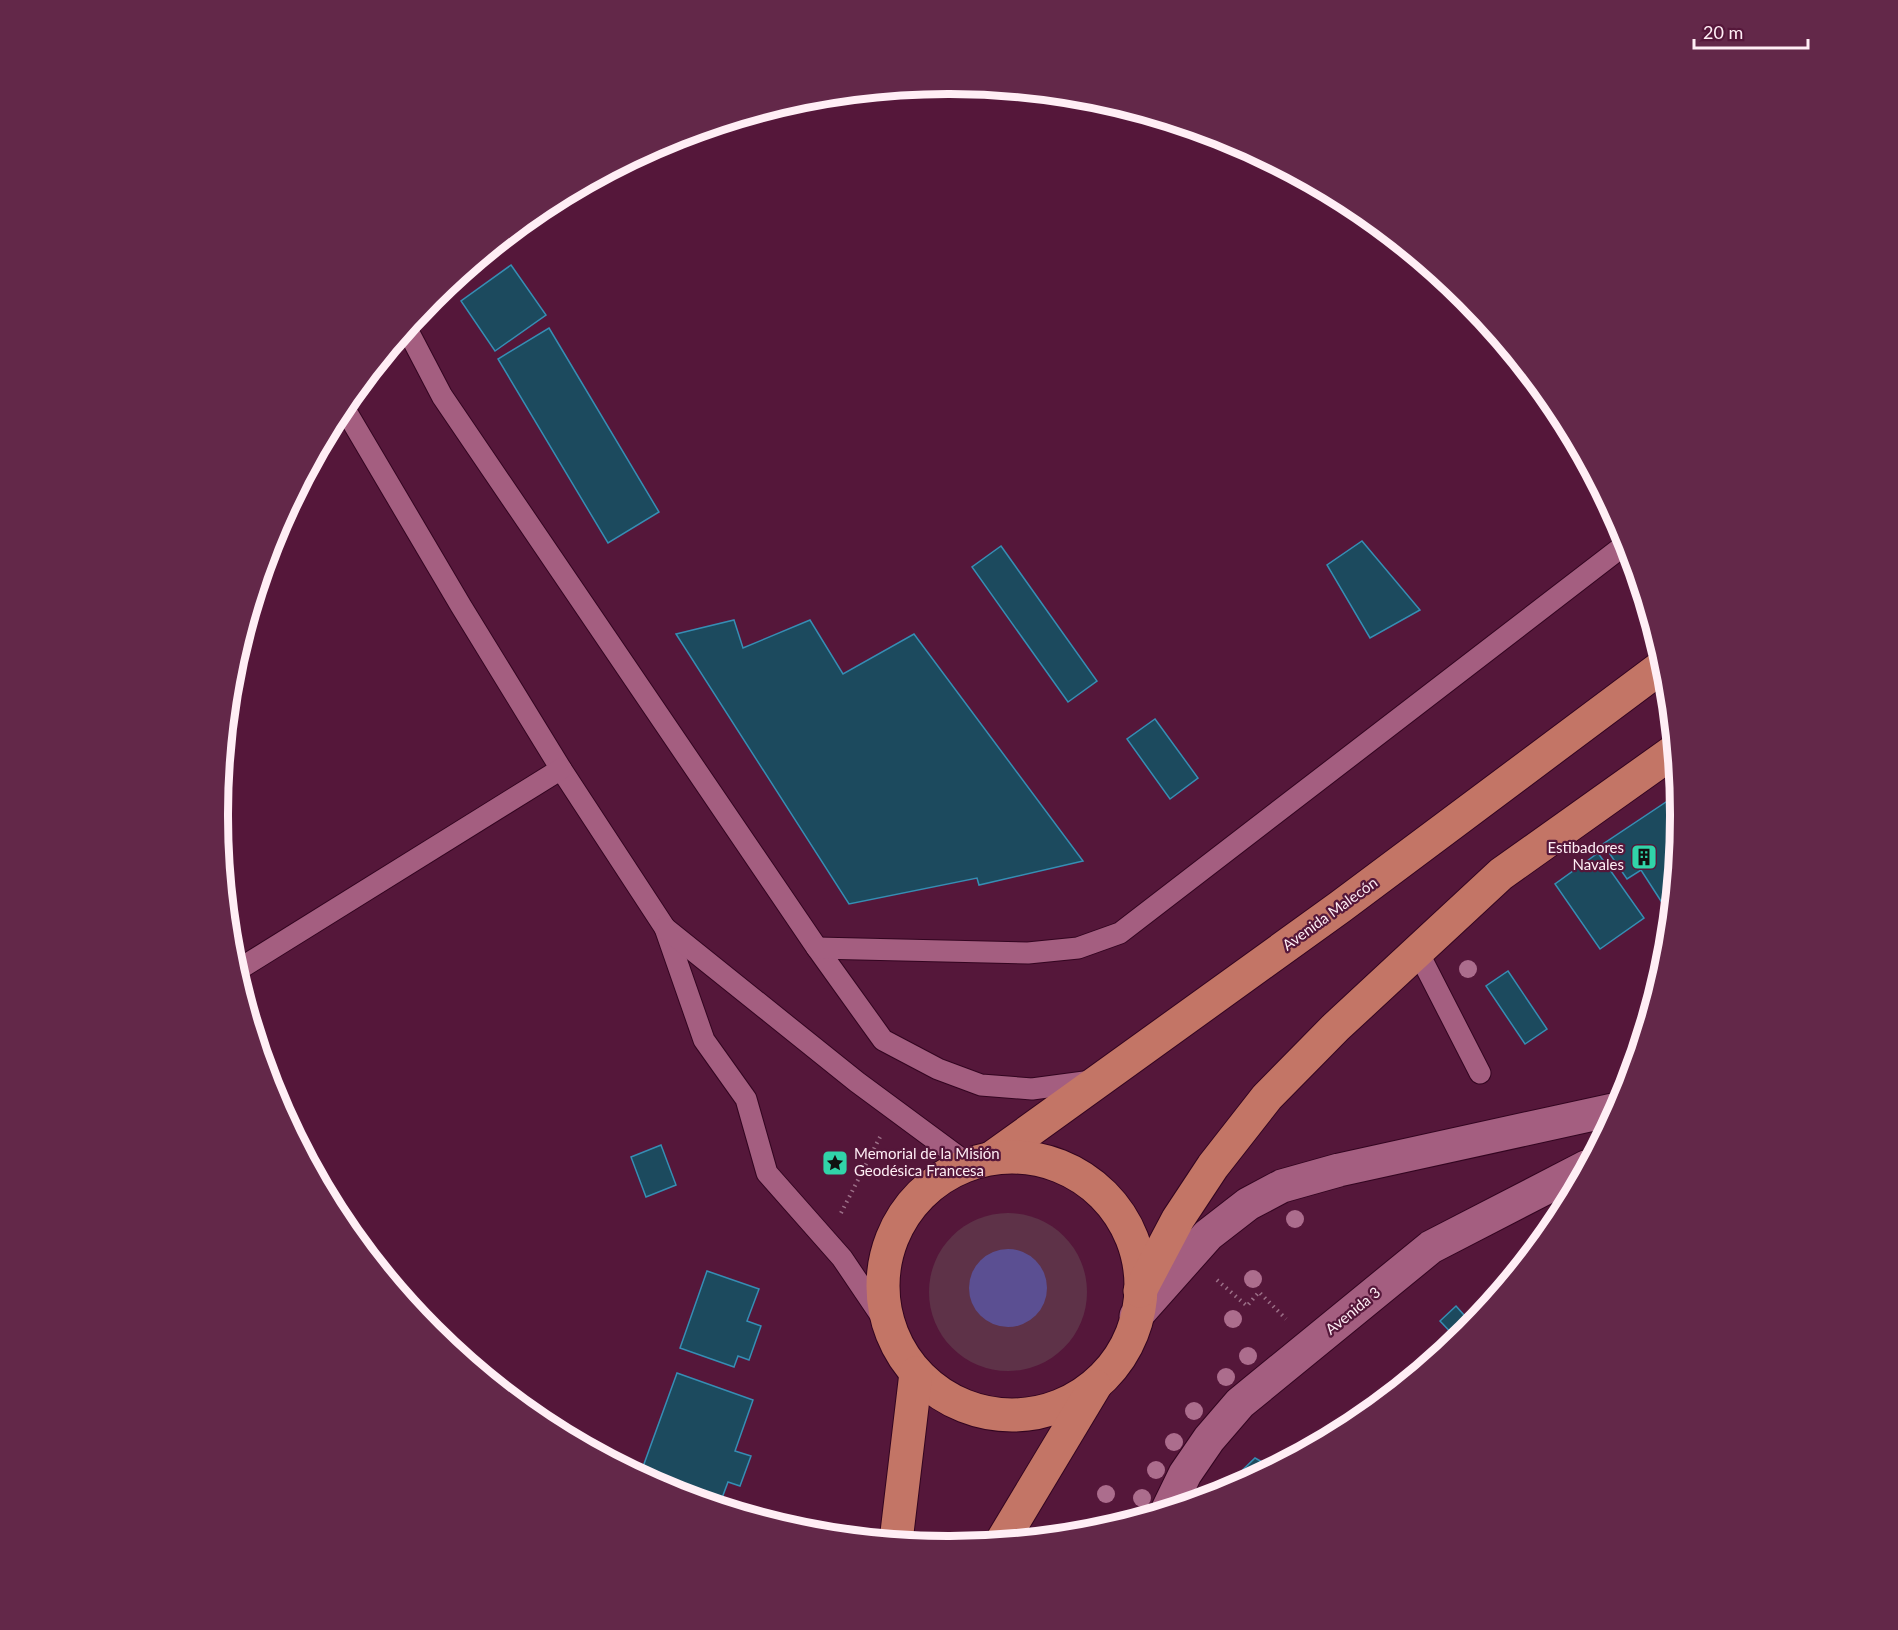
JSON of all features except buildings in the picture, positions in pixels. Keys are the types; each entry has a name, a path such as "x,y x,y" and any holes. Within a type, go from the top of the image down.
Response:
{"main road":[{"name":"Avenida Malecón","path":"1098,1381 1074,1398 1048,1409 1020,1415 991,1413 963,1406 937,1391 916,1373 901,1352 890,1329 884,1301 884,1272 890,1244 902,1218 920,1195 942,1177 980,1160 1101,1080 1340,907 1655,671"},
{"path":"1007,1533 1098,1381 1113,1366 1128,1340 1138,1304 1178,1219 1213,1166 1267,1098 1336,1027 1501,874 1667,756"},
{"path":"980,1160 1025,1156 1057,1164 1085,1179 1093,1186 1109,1201 1127,1228 1138,1259 1138,1304"},
{"path":"897,1533 916,1373"}],"street":[{"path":"1138,1304 1208,1235 1248,1204 1282,1186 1339,1170 1605,1112"},
{"name":"Avenida 3","path":"1173,1500 1185,1474 1209,1439 1249,1396 1431,1247 1574,1173"}],"lane":[{"path":"411,336 442,396 817,948 884,1040 938,1069 981,1085 1032,1089 1101,1080"},
{"path":"349,416 561,769 665,928 704,1040 746,1099 767,1173 842,1257 890,1329"},
{"path":"817,948 1028,953 1078,948 1120,933 1619,549"},
{"path":"244,966 561,769"},
{"path":"665,928 857,1083 894,1110 980,1160"},
{"path":"1417,950 1480,1073"}],"path":[{"path":"827,1240 894,1110"},
{"path":"1212,1275 1247,1306 1259,1292 1288,1321"}],"shaded area":[{"path":"1008,1213 1038,1219 1052,1226 1064,1236 1074,1248 1081,1262 1087,1292 1081,1322 1074,1336 1064,1348 1052,1358 1038,1365 1008,1371 978,1365 964,1358 952,1348 942,1336 935,1322 929,1292 935,1262 942,1248 952,1236 964,1226 978,1219"},
{"path":"1000,1249 1016,1249 1030,1255 1041,1266 1047,1280 1047,1296 1041,1310 1030,1321 1016,1327 1000,1327 986,1321 975,1310 969,1296 969,1280 975,1266 986,1255"}],"place":[{"name":"Estibadores Navales","path":"1644,857"},
{"name":"Memorial de la Misión Geodésica Francesa","path":"835,1163"}]}
